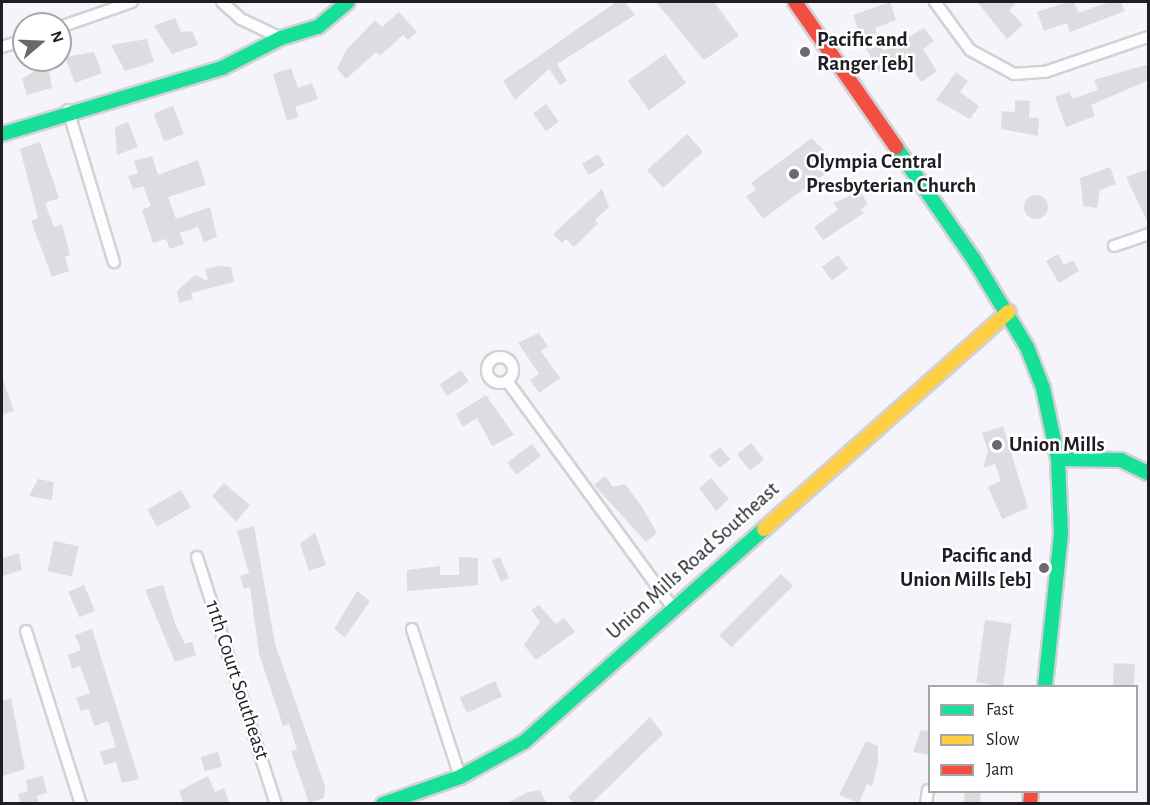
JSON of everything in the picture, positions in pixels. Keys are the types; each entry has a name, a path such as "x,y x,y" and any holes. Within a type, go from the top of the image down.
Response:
{"street":[{"path":"72,23 132,2"},
{"path":"222,2 241,19 282,38"},
{"path":"2,134 68,110 121,102 178,84 282,38 318,27 348,2"},
{"path":"795,2 1008,312 1043,388 1058,459 1060,566 1045,685"},
{"path":"935,2 970,50 1014,74 1045,72 1149,37"},
{"path":"68,110 114,262"},
{"path":"1114,246 1149,234"},
{"name":"Union Mills Road Southeast","path":"383,804 460,777 524,742 1008,312"},
{"path":"507,381 673,608"},
{"path":"1058,459 1121,460 1149,472"},
{"name":"11th Court Southeast","path":"197,557 276,804"},
{"path":"412,629 460,777"},
{"path":"26,631 81,804"},
{"path":"926,804 928,790"}],"building":[{"path":"616,2 625,2 635,15 557,64 567,81 560,85 549,69 515,100 503,81"},
{"path":"656,2 714,2 739,36 704,60"},
{"path":"890,2 896,20 875,28 883,51 924,28 934,41 923,49 937,71 921,82 902,56 879,72 862,41 853,15"},
{"path":"977,2 1017,2 1009,10 1023,25 1007,39"},
{"path":"1074,2 1078,13 1110,2 1121,2 1125,11 1070,32 1067,23 1044,31 1037,12"},
{"path":"399,12 417,32 408,40 403,35 380,56 376,52 346,79 337,69 347,49 375,20 382,27"},
{"path":"175,18 181,32 192,31 198,45 172,54 154,26"},
{"path":"147,39 154,62 125,71 111,45"},
{"path":"94,52 102,73 75,83 71,72 72,56"},
{"path":"665,54 686,83 649,110 628,81"},
{"path":"1149,64 1149,80 1091,105 1095,116 1066,127 1055,97 1070,92 1072,99 1098,90 1094,80"},
{"path":"291,68 298,88 312,83 318,99 295,107 299,117 287,121 273,74"},
{"path":"33,72 49,72 52,88 27,95 22,79"},
{"path":"956,72 968,81 960,92 979,106 970,119 936,100"},
{"path":"1015,100 1030,101 1029,118 1039,118 1038,136 1001,129 1002,111 1015,112"},
{"path":"546,104 559,122 546,131 533,113"},
{"path":"173,106 184,134 164,142 153,114"},
{"path":"128,122 138,147 117,155 115,127"},
{"path":"687,134 703,152 663,188 647,170"},
{"name":"Olympia Central Presbyterian Church","path":"812,138 837,165 763,219 746,196 756,190 751,183"},
{"path":"40,142 59,198 45,203 54,227 62,224 70,255 65,257 69,271 52,277 31,221 38,218 20,149"},
{"path":"598,154 605,165 589,175 582,164"},
{"path":"152,156 158,175 198,160 206,185 168,197 176,219 210,207 217,237 204,242 198,227 180,233 184,244 170,249 166,239 153,243 142,210 151,206 143,186 133,189 128,176 138,173 134,161"},
{"path":"1110,167 1116,184 1100,190 1097,208 1083,206 1080,178"},
{"path":"1149,169 1149,221 1147,221 1126,177"},
{"path":"602,189 609,207 595,220 598,224 574,247 566,239 562,243 553,234"},
{"path":"860,191 868,204 861,209 864,213 823,240 814,227 838,210 834,203"},
{"path":"1036,195 1044,199 1048,207 1044,215 1036,219 1028,215 1024,207 1028,199"},
{"path":"1058,254 1064,265 1073,260 1079,271 1059,283 1046,261"},
{"path":"838,255 848,269 832,281 822,267"},
{"path":"218,266 231,267 234,282 191,293 193,299 179,303 177,291 195,275 208,281 205,269"},
{"path":"539,333 548,346 541,351 560,378 539,393 530,380 539,374 518,343"},
{"path":"461,370 469,382 447,396 439,385"},
{"path":"2,377 14,411 2,415"},
{"path":"486,395 514,435 492,446 477,418 463,427 456,414"},
{"path":"1003,426 1028,508 1002,519 988,487 1001,481 995,464 983,468 988,451 982,433"},
{"path":"751,443 764,459 750,471 737,454"},
{"path":"532,444 541,456 516,475 507,463"},
{"path":"720,447 730,459 720,468 709,456"},
{"path":"605,476 613,487 625,484 642,507 657,533 646,542 594,485"},
{"path":"711,478 729,499 716,511 699,488"},
{"path":"38,479 54,482 52,500 29,496"},
{"path":"224,483 250,505 236,522 212,496"},
{"path":"181,490 191,507 157,527 147,510"},
{"path":"254,526 275,644 325,786 324,798 309,803 291,751 297,750 289,724 283,726 259,654 250,587 244,589 240,576 249,573 237,531"},
{"path":"315,532 326,565 309,571 300,544"},
{"path":"54,541 78,546 72,577 48,571"},
{"path":"19,553 22,570 2,576 2,558"},
{"path":"459,557 478,558 478,585 407,591 407,570 440,566 440,575 459,575"},
{"path":"500,557 509,578 501,582 492,561"},
{"path":"781,574 793,586 732,648 719,636"},
{"path":"84,585 95,611 79,617 68,592"},
{"path":"163,585 176,626 185,644 192,642 196,655 175,662 145,590"},
{"path":"357,591 370,601 345,637 334,629"},
{"path":"539,605 556,624 564,618 575,632 536,660 524,645 540,622 531,610"},
{"path":"985,620 1012,624 1003,685 976,682"},
{"path":"92,629 139,779 122,783 116,762 104,765 100,752 116,747 108,721 94,726 89,709 81,711 76,698 90,693 80,666 72,669 68,655 81,650 75,635"},
{"path":"1114,663 1135,664 1134,685 1113,685"},
{"path":"495,681 502,696 467,713 460,697"},
{"path":"11,698 25,769 2,776 2,701"},
{"path":"650,717 663,734 591,804 575,804 568,797"},
{"path":"921,730 928,731 928,755 913,752"},
{"path":"866,741 878,746 878,763 872,786 867,784 859,803 839,795"},
{"path":"218,752 222,766 205,771 201,757"},
{"path":"43,776 47,793 37,796 39,804 21,804 18,794 28,791 26,780"},
{"path":"208,776 215,792 224,788 230,804 184,804 179,791"},
{"path":"540,790 547,804 505,804 528,792"},
{"path":"965,793 981,793 980,804 963,804"}],"traffic: fast":[{"path":"2,134 222,68 281,38 318,27 348,2"},
{"path":"896,147 973,258 1027,347 1043,388 1058,459 1061,534 1045,685"},
{"path":"1058,459 1121,460 1148,473"},
{"path":"383,804 460,777 524,742 764,529"}],"traffic: slow":[{"path":"764,529 1008,312"}],"traffic: jam":[{"path":"795,2 896,147"},
{"path":"1030,804 1031,793"}],"place":[{"name":"Pacific and Ranger [eb]","path":"805,52"},
{"name":"Olympia Central Presbyterian Church","path":"794,174"},
{"name":"Union Mills","path":"997,445"},
{"name":"Pacific and Union Mills [eb]","path":"1044,568"}]}
